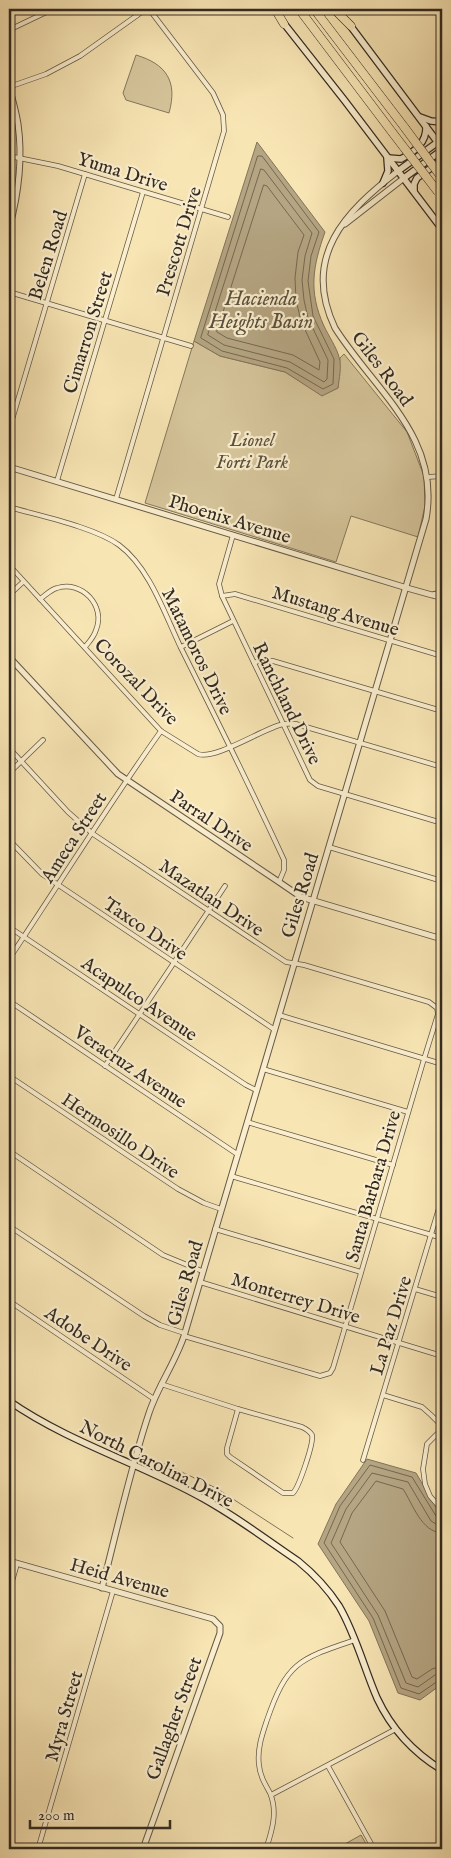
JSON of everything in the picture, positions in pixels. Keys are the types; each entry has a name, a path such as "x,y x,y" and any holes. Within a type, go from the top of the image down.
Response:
{"highway":[{"path":"274,9 284,24"},
{"path":"299,9 440,195"},
{"path":"314,9 442,178"},
{"path":"336,9 351,26"}],"main road":[{"path":"284,24 387,155 442,229"},
{"path":"351,26 426,126 440,140 442,149 404,178"},
{"path":"418,115 431,121 442,122"},
{"path":"387,155 401,160 423,142 427,133 426,126"},
{"path":"398,171 440,140"},
{"path":"380,185 388,170 387,155"},
{"path":"414,192 414,184 417,178 442,160"},
{"name":"North Carolina Drive","path":"9,1401 35,1418 64,1433 211,1504 298,1561 329,1592 346,1619 377,1697 396,1729 418,1754 442,1770"}],"street":[{"path":"9,30 53,9"},
{"path":"9,229 16,201 20,157 18,121 9,86 46,74 80,56 147,9"},
{"name":"Prescott Drive","path":"116,499 223,138 224,123 223,115 213,93 147,9"},
{"name":"Yuma Drive","path":"9,156 20,157 85,174 228,217"},
{"name":"Giles Road","path":"102,1588 134,1466 154,1399 174,1363 184,1335 426,519 429,494 428,477 422,453 409,428 342,340 327,310 323,288 324,265 330,245 340,227 380,185 398,171"},
{"name":"Belen Road","path":"9,430 85,174"},
{"name":"Giles Road","path":"361,206 404,178"},
{"path":"380,185 382,193"},
{"name":"Cimarron Street","path":"57,481 143,192"},
{"path":"9,292 191,346"},
{"name":"Phoenix Avenue","path":"9,466 442,598"},
{"path":"428,477 442,476"},
{"name":"Matamoros Drive","path":"9,507 96,533 113,541 126,550 144,572 284,860 284,870 279,882"},
{"name":"Ranchland Drive","path":"233,535 219,584 222,596 310,780 318,786 442,823"},
{"name":"Corozal Drive","path":"9,566 161,730 202,756 230,747 284,724"},
{"path":"9,595 23,582"},
{"path":"40,599 51,590 62,587 77,588 88,595 95,604 98,619 96,630 85,647"},
{"path":"432,595 442,593"},
{"name":"Mustang Avenue","path":"222,596 235,594 442,656"},
{"path":"181,647 233,621"},
{"name":"Parral Drive","path":"9,657 101,757 126,780 302,897 442,939"},
{"path":"254,663 266,660 442,712"},
{"path":"284,724 296,724 442,767"},
{"name":"Ameca Street","path":"9,959 93,834 126,780 161,730"},
{"path":"9,773 43,740"},
{"name":"Mazatlan Drive","path":"9,748 68,812 93,834 286,962 360,981 435,1005"},
{"name":"Taxco Drive","path":"9,840 36,869 58,885 274,1030"},
{"path":"329,847 442,881"},
{"path":"105,1066 225,886"},
{"name":"Acapulco Avenue","path":"9,927 256,1090"},
{"name":"Veracruz Avenue","path":"9,1002 237,1154"},
{"name":"Santa Barbara Drive","path":"184,1335 320,1376 327,1375 333,1368 438,1014 435,1005"},
{"path":"279,1015 442,1064"},
{"path":"263,1069 408,1112"},
{"name":"Hermosillo Drive","path":"9,1076 178,1189 204,1204 221,1209"},
{"path":"247,1122 393,1165"},
{"path":"9,1150 163,1255 202,1272"},
{"path":"231,1176 442,1238"},
{"name":"La Paz Drive","path":"363,1460 442,1198"},
{"path":"9,1226 144,1316 184,1335"},
{"path":"215,1229 361,1272"},
{"name":"Monterrey Drive","path":"200,1282 442,1356"},
{"path":"415,1289 442,1297"},
{"name":"Adobe Drive","path":"9,1303 154,1399"},
{"path":"161,1384 302,1427 310,1432 312,1438 310,1446 298,1487 293,1493 283,1493 230,1458 227,1454 238,1409"},
{"path":"383,1395 422,1407 432,1415 442,1428 427,1444 423,1468 425,1484 430,1496 442,1510"},
{"name":"Heid Avenue","path":"9,1561 213,1619 220,1626"},
{"path":"9,1592 17,1564"},
{"name":"Myra Street","path":"38,1849 113,1591"},
{"name":"Gallagher Street","path":"143,1849 163,1789 194,1710 220,1632 220,1626"},
{"path":"266,1849 274,1821 274,1811 271,1795 260,1773 258,1749 273,1703 282,1683 294,1668 309,1657 355,1640"},
{"path":"271,1795 396,1729"},
{"path":"328,1766 374,1849"},
{"path":"416,1849 422,1847 431,1849"}],"green space":[{"path":"136,55 155,63 167,75 172,92 169,113 126,100 123,93"},
{"name":"Lionel Forti Park","path":"194,341 220,356 285,372 322,395 338,388 340,358 344,354 407,432 424,476 425,506 418,537 351,516 336,562 145,503"},
{"path":"361,1835 369,1849 336,1849"}],"water":[{"name":"Hacienda Heights Basin","path":"257,142 325,232 315,267 314,290 319,313 338,353 340,368 338,388 322,396 285,372 220,356 194,341"},
{"path":"367,1459 416,1473 442,1517 442,1684 420,1700 398,1693 369,1621 318,1544 336,1504"}],"waterway":[{"path":"158,1461 216,1488 293,1538"}]}
